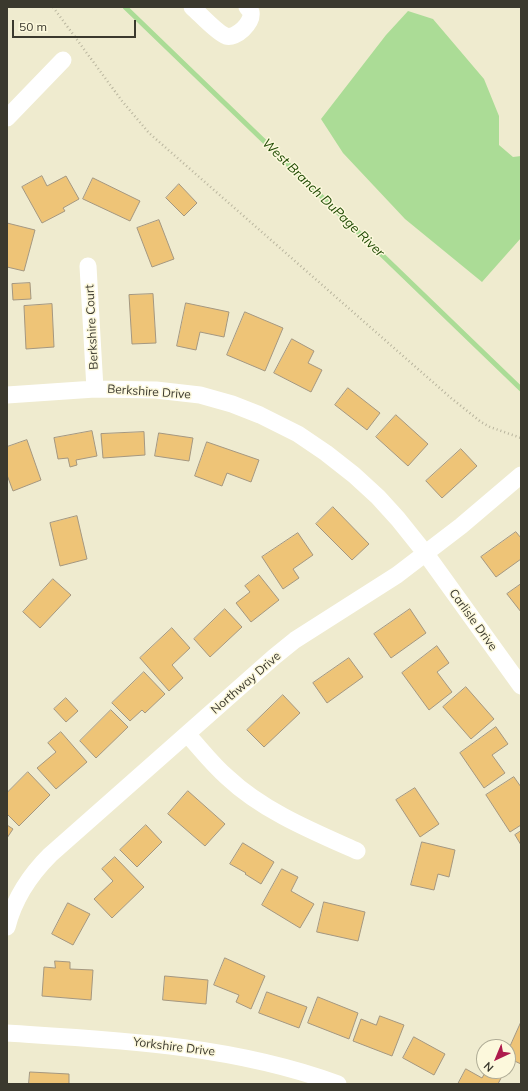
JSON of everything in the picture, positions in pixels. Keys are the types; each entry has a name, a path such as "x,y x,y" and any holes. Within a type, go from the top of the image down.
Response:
{"street":[{"path":"192,7 218,31 224,35 231,36 239,33 250,18 251,12 247,7"},
{"path":"7,118 63,60"},
{"name":"Berkshire Court","path":"88,266 95,389"},
{"name":"Berkshire Drive","path":"7,395 95,389 156,390 200,395 232,404 260,415 298,434 326,453 354,475 378,497 426,554"},
{"name":"Northway Drive","path":"7,927 16,902 36,869 274,657 295,640 373,592 426,554 521,475"},
{"name":"Carlisle Drive","path":"426,554 521,686"},
{"path":"187,734 227,777 248,794 294,823 357,852"},
{"name":"Yorkshire Drive","path":"7,1033 159,1044 211,1052 273,1064 338,1084"}],"path":[{"path":"53,7 122,101 149,133 451,398 481,422 490,427 521,438"}],"shaded area":[{"path":"408,11 433,19 484,79 499,116 499,145 513,157 521,156 521,238 482,282 405,219 343,153 321,119 386,35"}],"building":[{"path":"42,176 47,186 66,176 79,199 63,208 65,211 42,223 22,187"},
{"path":"93,178 140,201 130,221 83,199"},
{"path":"179,184 197,203 184,216 166,198"},
{"path":"159,220 174,259 152,267 137,228"},
{"path":"7,223 35,230 24,271 7,267"},
{"path":"30,283 31,299 13,300 12,284"},
{"path":"153,294 156,343 132,344 129,295"},
{"path":"186,303 229,312 224,337 200,332 196,350 177,346"},
{"path":"52,304 54,347 26,349 24,306"},
{"path":"245,312 283,328 265,371 227,355"},
{"path":"292,339 314,351 308,363 322,370 311,392 274,373"},
{"path":"348,388 380,413 367,430 335,405"},
{"path":"396,415 428,444 408,466 376,437"},
{"path":"92,431 97,456 76,460 77,465 70,467 68,458 58,459 54,438"},
{"path":"144,432 145,455 103,458 101,434"},
{"path":"159,433 193,438 189,461 155,456"},
{"path":"27,440 41,480 13,491 7,475 7,447"},
{"path":"207,442 259,460 251,482 227,473 222,486 195,476"},
{"path":"461,449 477,466 442,498 426,481"},
{"path":"333,507 369,544 352,560 316,524"},
{"path":"77,516 87,559 60,566 50,523"},
{"path":"516,532 521,538 521,559 496,577 481,557"},
{"path":"298,533 313,555 293,569 299,578 283,589 262,557"},
{"path":"259,575 279,600 251,622 236,603 250,592 245,586"},
{"path":"53,579 71,595 40,628 23,612"},
{"path":"521,584 521,612 507,594"},
{"path":"225,609 242,627 210,657 194,639"},
{"path":"410,609 426,633 391,658 374,634"},
{"path":"172,628 190,648 172,665 183,678 169,691 140,658"},
{"path":"437,646 449,663 437,672 452,692 429,710 402,673"},
{"path":"349,658 363,677 327,703 313,683"},
{"path":"144,672 165,694 145,713 142,710 130,721 112,703"},
{"path":"466,687 494,719 471,739 443,707"},
{"path":"283,695 300,713 264,747 247,730"},
{"path":"66,698 78,711 66,722 54,709"},
{"path":"111,710 128,727 96,758 80,741"},
{"path":"496,727 508,744 492,755 505,773 484,788 460,753"},
{"path":"61,732 87,762 56,789 37,768 56,752 48,743"},
{"path":"28,772 50,795 19,826 7,814 7,793"},
{"path":"514,777 521,787 521,825 510,832 486,795"},
{"path":"415,788 439,824 420,837 396,800"},
{"path":"188,791 225,824 205,846 168,814"},
{"path":"7,825 13,829 7,838"},
{"path":"146,825 162,842 137,867 120,850"},
{"path":"521,831 521,845 515,835"},
{"path":"422,842 455,850 449,877 438,874 434,890 411,885"},
{"path":"243,843 274,862 261,884 230,864"},
{"path":"115,857 144,887 112,918 94,899 113,881 102,869"},
{"path":"282,869 298,877 291,891 314,904 300,928 262,905"},
{"path":"324,902 365,912 358,941 317,932"},
{"path":"68,903 90,914 73,945 52,934"},
{"path":"225,958 265,976 251,1009 236,1002 239,995 214,985"},
{"path":"55,961 70,962 70,969 93,970 91,1000 42,996 44,967 55,968"},
{"path":"165,976 208,980 206,1004 163,1000"},
{"path":"267,992 307,1007 299,1028 259,1013"},
{"path":"318,997 358,1013 349,1039 308,1023"},
{"path":"380,1016 404,1025 392,1056 353,1041 361,1019 376,1025"},
{"path":"521,1022 521,1064 516,1062 516,1039 513,1039"},
{"path":"414,1037 445,1054 434,1075 403,1058"},
{"path":"466,1069 476,1075 476,1079 500,1079 498,1084 458,1084"},
{"path":"30,1072 69,1074 69,1084 29,1084"}],"waterway":[{"name":"West Branch DuPage River","path":"125,7 521,389"}]}
